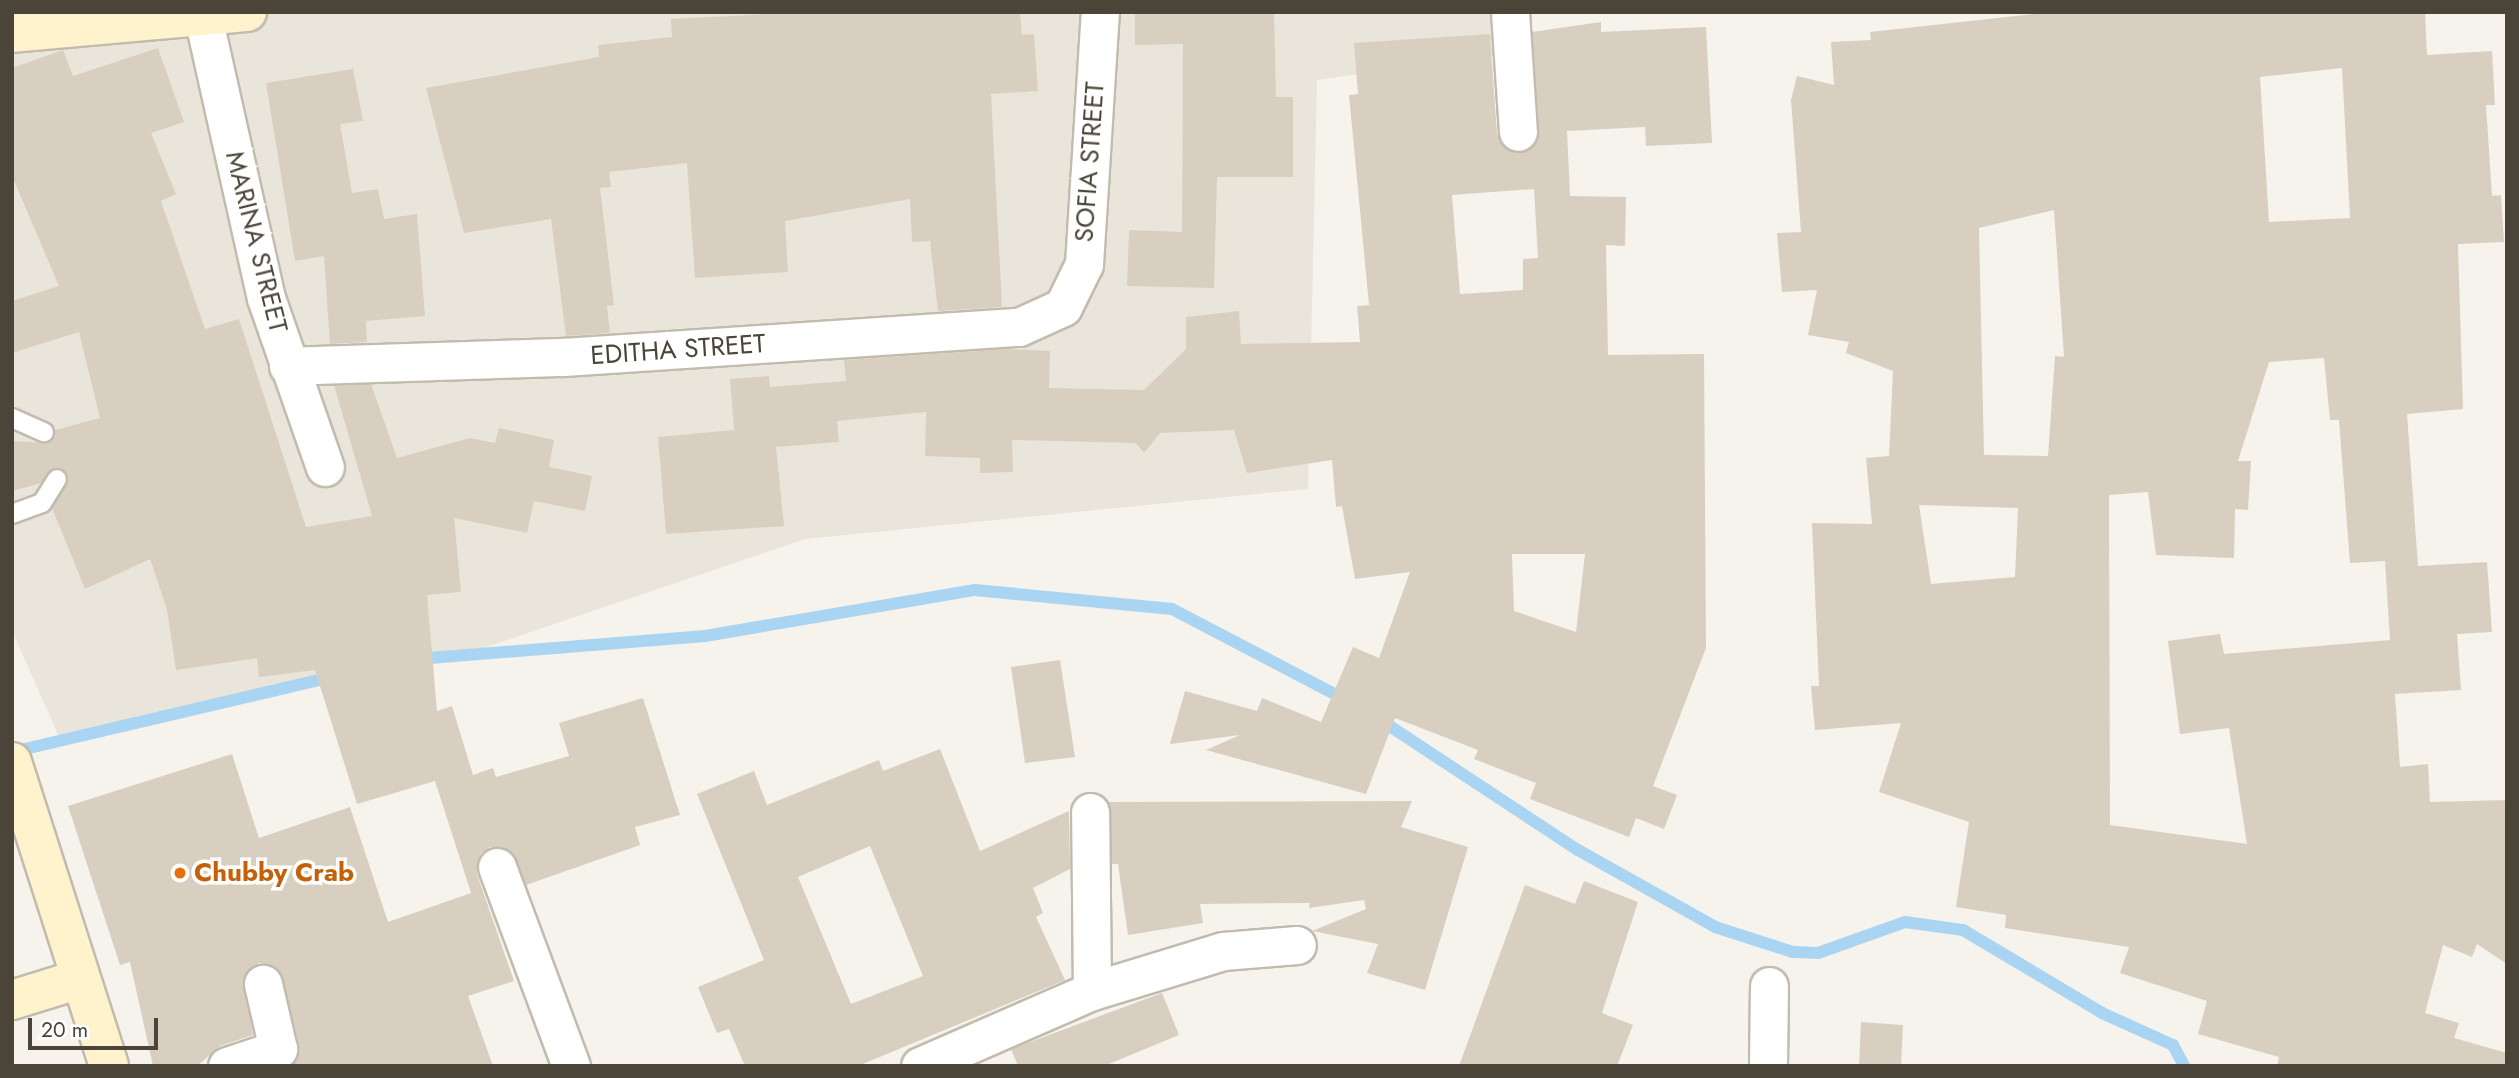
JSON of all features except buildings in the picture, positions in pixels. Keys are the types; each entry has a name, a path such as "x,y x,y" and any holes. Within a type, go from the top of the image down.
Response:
{"street":[{"path":"12,33 247,12"},
{"name":"SOFIA STREET","path":"1063,307 1084,264 1100,12"},
{"path":"1510,12 1518,132"},
{"name":"MARINA STREET","path":"202,14 266,298 325,467"},
{"name":"EDITHA STREET","path":"288,366 563,358 1019,327 1063,307"},
{"path":"16,774 109,1066"},
{"path":"1090,812 1092,991"},
{"path":"497,867 571,1066"},
{"path":"920,1066 983,1053 1092,991 1223,951 1297,945"},
{"path":"12,1000 80,979"},
{"path":"227,1066 280,1057 263,984"},
{"path":"1768,1066 1769,986"}],"lane":[{"path":"12,418 44,432"},
{"path":"12,514 42,503 57,479"}],"shaded area":[{"path":"12,12 1495,12 1492,56 1317,80 1308,489 805,539 472,652 61,741 12,631"}],"waterway":[{"path":"418,659 705,636 975,590 1172,609 1348,701"},
{"path":"12,752 332,677"},
{"path":"1379,719 1578,850 1715,927 1793,952 1818,953 1905,922 1963,930 2102,1013 2173,1045 2184,1066"}],"place":[{"name":"Chubby Crab","path":"180,873"}]}
